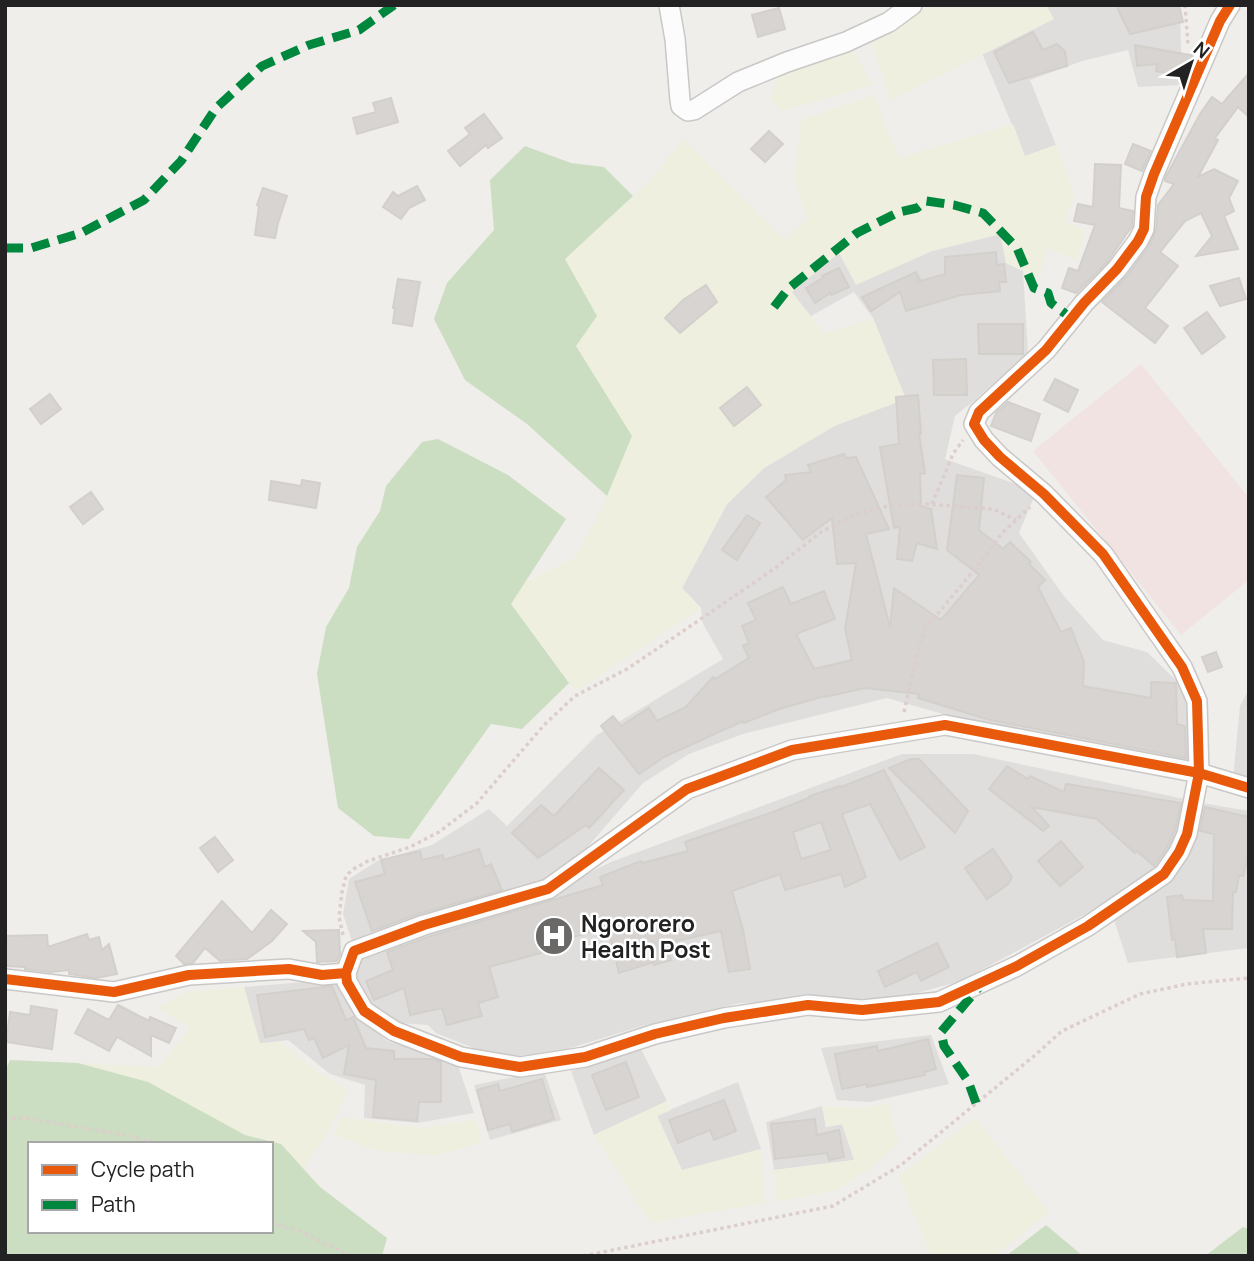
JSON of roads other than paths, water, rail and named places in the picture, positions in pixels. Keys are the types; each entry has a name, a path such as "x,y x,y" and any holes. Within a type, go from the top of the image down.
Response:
{"street":[{"path":"668,5 675,39 681,106 688,111 694,110 738,82 846,42 889,22 912,5"},
{"path":"1230,5 1220,21 1154,174 1146,197 1144,229 1138,241 1046,350 979,412 974,424 1000,457 1044,494 1103,554 1182,667 1197,701 1199,773 1186,834 1179,852 1164,874 1088,926 1017,966 939,1002 862,1010 808,1004 723,1018 655,1034 585,1057 520,1067 461,1057 394,1031 364,1011 347,982 346,973 354,951 435,922 548,888 687,789 792,750 945,725 1199,773 1249,788"},
{"path":"5,979 114,992 189,975 289,969 322,975 346,973"}],"place":[{"name":"Ngororero Health Post","path":"554,936"}]}
